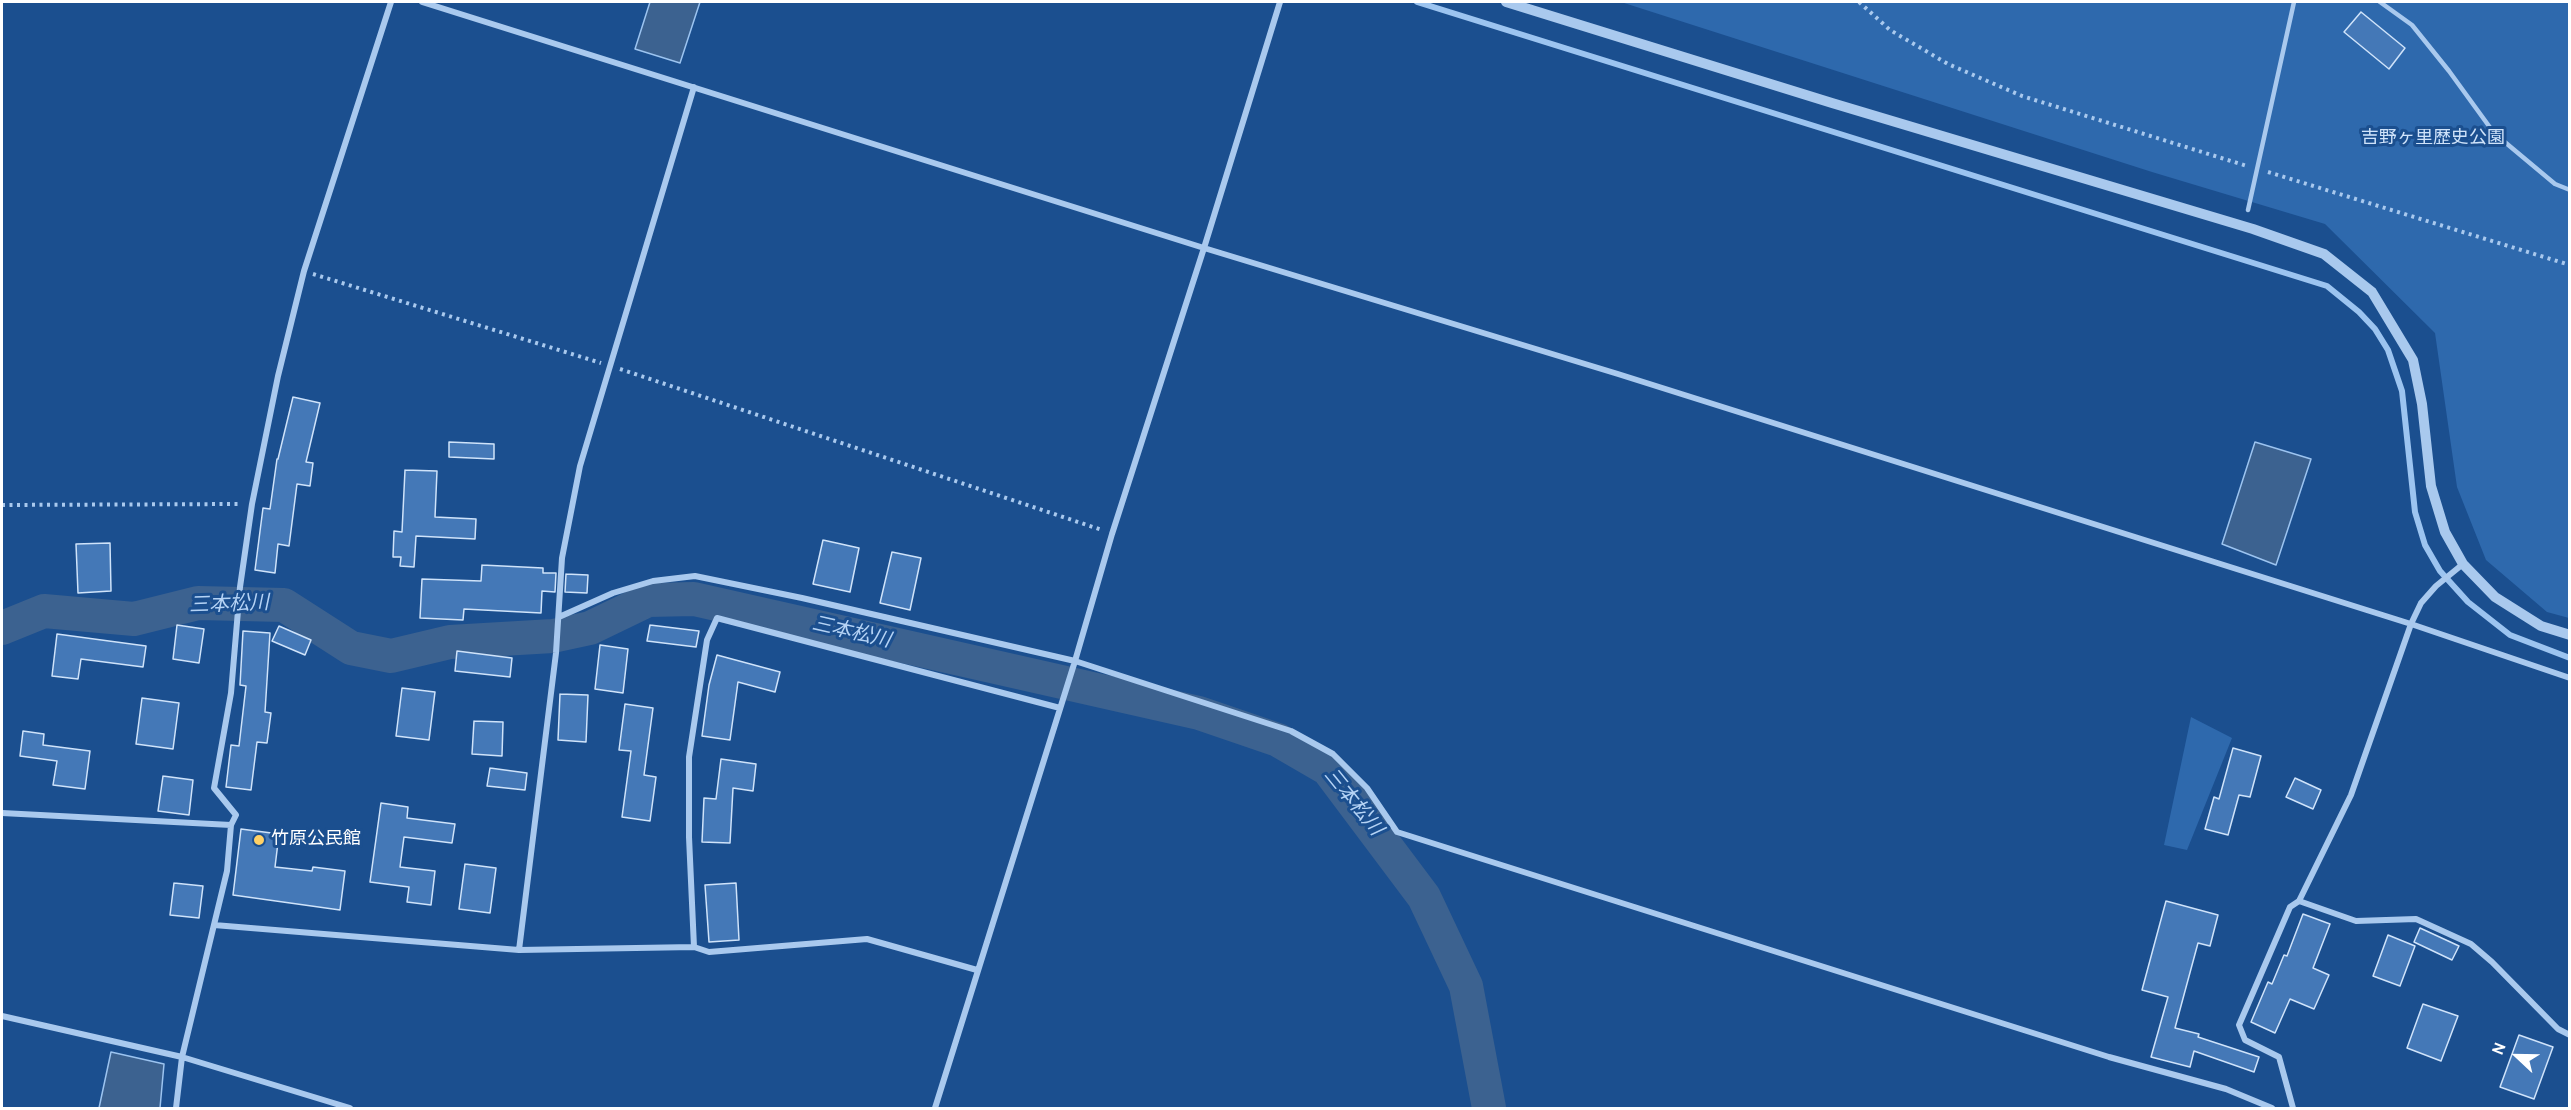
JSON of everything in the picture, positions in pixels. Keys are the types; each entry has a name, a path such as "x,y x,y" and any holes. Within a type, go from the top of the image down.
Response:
{"street":[{"path":"176,1108 182,1057 227,871 231,825 236,815 214,788 231,693 240,587 252,504 278,376 304,271 392,2"},
{"path":"422,2 2411,624 2570,678"},
{"path":"935,1108 1075,661 1112,534 1280,2"},
{"path":"1506,2 1832,103 2253,229 2324,254 2372,292 2413,360 2422,404 2431,486 2445,532 2463,564 2495,597 2541,626 2570,635"},
{"path":"519,950 556,653 562,558 580,466 694,87"},
{"path":"2293,1108 2279,1057 2245,1040 2239,1025 2290,907 2299,901 2351,795 2411,624 2421,603 2436,586 2463,564"},
{"path":"559,617 623,590 653,581 695,576 802,598 1075,661 1291,731 1333,754 1367,788 1397,832 2109,1057 2226,1089 2272,1108"},
{"path":"694,947 689,837 689,758 707,640 717,618 1060,708"},
{"path":"2,813 231,825"},
{"path":"2299,901 2356,921 2416,919 2471,944 2492,962 2558,1029 2570,1035"},
{"path":"214,925 519,950 694,947 709,952 867,939 977,970"},
{"path":"2,1016 182,1057 350,1108"}],"lane":[{"path":"2247,210 2294,2"},
{"path":"2380,2 2412,25 2449,71 2494,134 2555,184 2570,190"}],"path":[{"path":"1859,2 1890,30 1948,64 2022,96 2570,265"},
{"path":"304,271 610,366 1112,534"},
{"path":"2,505 252,504"}],"green space":[{"name":"吉野ヶ里歴史公園","path":"1621,2 2569,2 2569,618 2547,612 2486,560 2457,487 2435,333 2325,224 2152,172"},
{"path":"2191,717 2232,738 2187,850 2164,845"}],"shaded area":[{"path":"650,2 700,2 680,63 635,49"},
{"path":"2255,442 2311,459 2276,565 2222,544"},
{"path":"111,1052 164,1064 160,1108 99,1108"}],"building":[{"path":"2361,12 2405,48 2389,69 2344,32"},
{"path":"293,397 320,403 306,462 313,463 310,486 297,484 289,546 278,544 275,573 255,570 263,508 270,509 277,459"},
{"path":"449,442 494,444 494,459 449,457"},
{"path":"405,470 437,471 435,517 476,519 475,539 416,536 414,567 400,566 401,557 393,557 394,531 402,532"},
{"path":"823,540 859,548 850,592 813,584"},
{"path":"110,543 111,591 78,593 76,544"},
{"path":"892,552 921,558 910,610 880,603"},
{"path":"482,565 543,568 543,573 556,573 555,592 542,591 541,613 464,609 463,620 420,618 422,579 481,581"},
{"path":"566,574 588,575 587,593 565,592"},
{"path":"177,625 204,629 199,663 173,659"},
{"path":"650,625 699,631 696,647 647,641"},
{"path":"279,626 311,640 305,655 272,641"},
{"path":"243,631 270,633 265,712 271,713 267,743 257,742 251,790 226,787 231,745 239,746 246,686 240,685"},
{"path":"57,634 146,646 143,667 81,659 78,679 52,676"},
{"path":"600,645 628,649 623,693 595,689"},
{"path":"457,651 512,658 510,677 455,671"},
{"path":"717,655 780,672 775,692 738,682 730,740 702,736 709,685"},
{"path":"402,688 435,692 429,740 396,736"},
{"path":"560,694 588,695 586,742 558,740"},
{"path":"142,698 179,703 173,749 136,744"},
{"path":"625,704 653,708 644,775 656,777 650,821 622,817 631,751 619,750"},
{"path":"474,721 503,722 502,756 472,754"},
{"path":"23,731 44,734 43,745 90,751 85,789 53,785 57,761 20,756"},
{"path":"2233,748 2261,756 2250,797 2239,795 2228,835 2205,829 2214,797 2219,799"},
{"path":"721,759 756,764 753,791 733,788 730,843 702,842 704,798 716,799"},
{"path":"490,768 527,773 525,790 487,786"},
{"path":"163,776 193,780 189,815 158,811"},
{"path":"2295,778 2321,790 2313,809 2286,797"},
{"path":"381,803 408,807 407,818 455,824 452,843 404,837 400,867 435,871 431,905 407,902 409,887 370,882"},
{"path":"241,829 279,834 275,867 312,871 313,867 345,871 340,910 233,895"},
{"path":"465,864 496,868 490,913 459,909"},
{"path":"174,883 203,886 199,918 170,915"},
{"path":"736,883 739,940 709,942 705,885"},
{"path":"2166,901 2218,915 2210,946 2198,943 2175,1028 2199,1034 2198,1037 2259,1057 2254,1072 2194,1051 2190,1067 2151,1057 2168,997 2142,990"},
{"path":"2303,914 2330,924 2313,968 2329,975 2314,1009 2290,999 2275,1033 2251,1022 2268,982 2272,984 2284,955 2287,956"},
{"path":"2420,928 2459,946 2452,960 2414,942"},
{"path":"2388,935 2415,946 2400,986 2373,976"},
{"path":"2423,1004 2458,1016 2441,1061 2407,1048"},
{"path":"2519,1035 2553,1047 2534,1099 2500,1087"}],"waterway":[{"path":"1417,2 2327,286 2359,312 2375,329 2388,350 2402,391 2415,512 2425,545 2440,571 2468,602 2510,635 2570,658"},
{"name":"三本松川","path":"2,628 44,611 134,619 198,603 284,605 351,648 391,656 450,642 553,636 590,628 648,600 694,599 1199,713 1278,740 1328,769 1424,897 1466,986 1489,1108"}],"place":[{"name":"竹原公民館","path":"259,840"}]}
